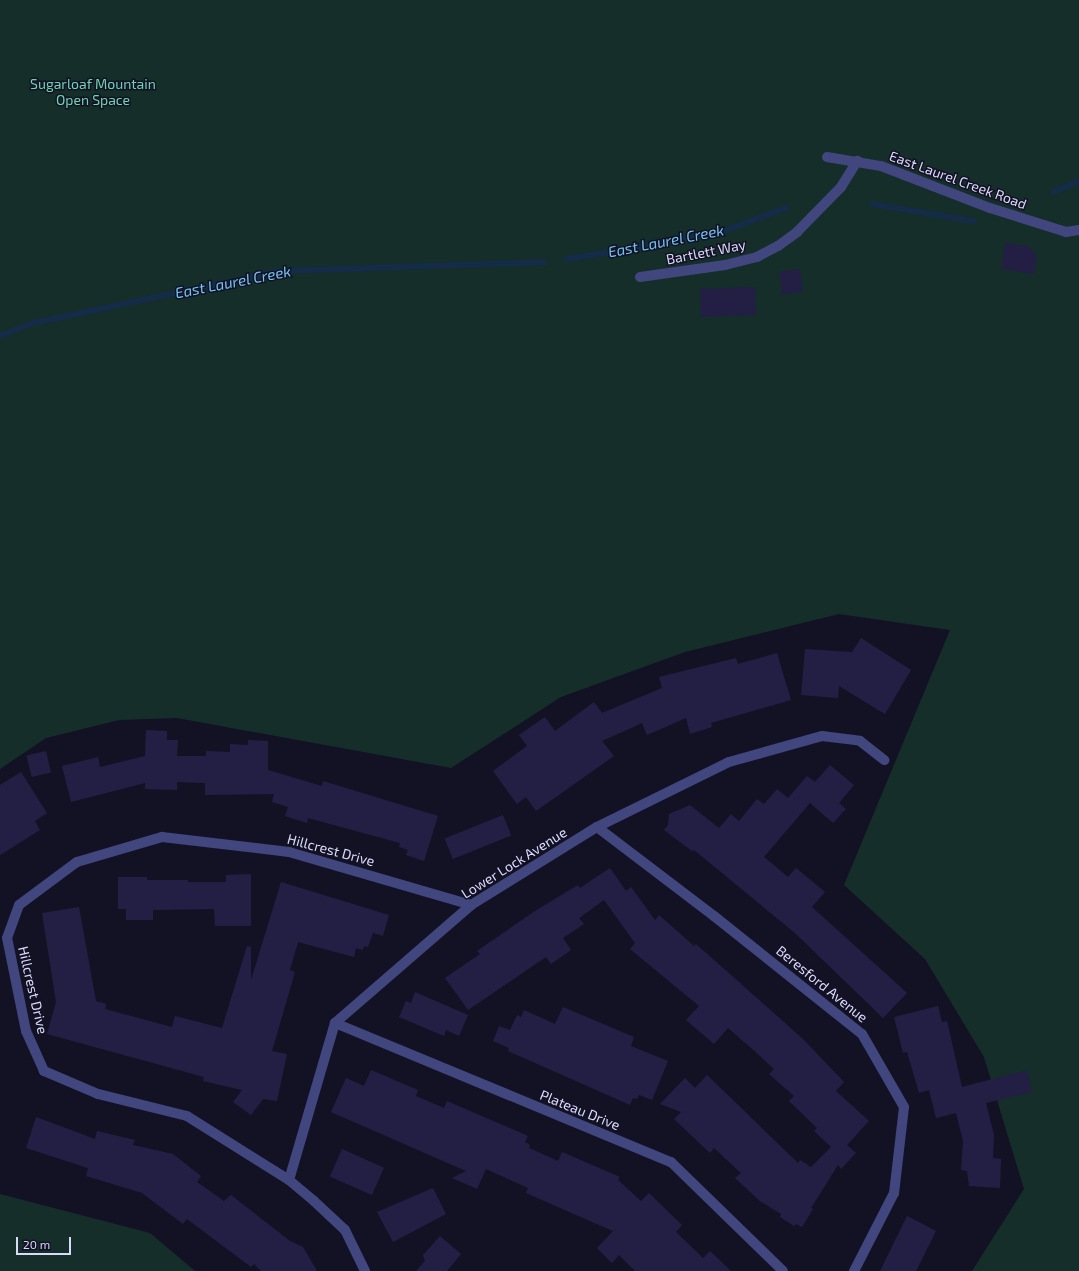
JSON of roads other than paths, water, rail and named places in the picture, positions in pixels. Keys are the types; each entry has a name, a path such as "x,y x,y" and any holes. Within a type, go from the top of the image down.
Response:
{"street":[{"name":"East Laurel Creek Road","path":"827,157 881,166 983,206 1066,232 1079,230"},
{"name":"Bartlett Way","path":"640,277 725,265 757,256 778,246 797,232 841,187 857,161"},
{"name":"Lower Lock Avenue","path":"334,1024 471,905 597,827 728,762 822,736 860,741 884,760"},
{"name":"Beresford Avenue","path":"597,827 714,916 862,1034 904,1107 894,1193 854,1271"},
{"name":"Hillcrest Drive","path":"365,1271 345,1230 289,1180 187,1116 98,1094 44,1071 26,1031 7,938 19,905 77,862 162,837 289,852 471,905"},
{"path":"289,1180 334,1024"},
{"name":"Plateau Drive","path":"334,1024 670,1162 783,1271"}],"waterway":[{"name":"East Laurel Creek","path":"1053,192 1079,181"},
{"name":"East Laurel Creek","path":"873,204 974,221"},
{"name":"East Laurel Creek","path":"567,259 716,234 786,208"},
{"name":"East Laurel Creek","path":"0,336 29,324 279,271 544,262"}],"park label":[{"name":"Sugarloaf Mountain Open Space","path":"93,92"}]}
